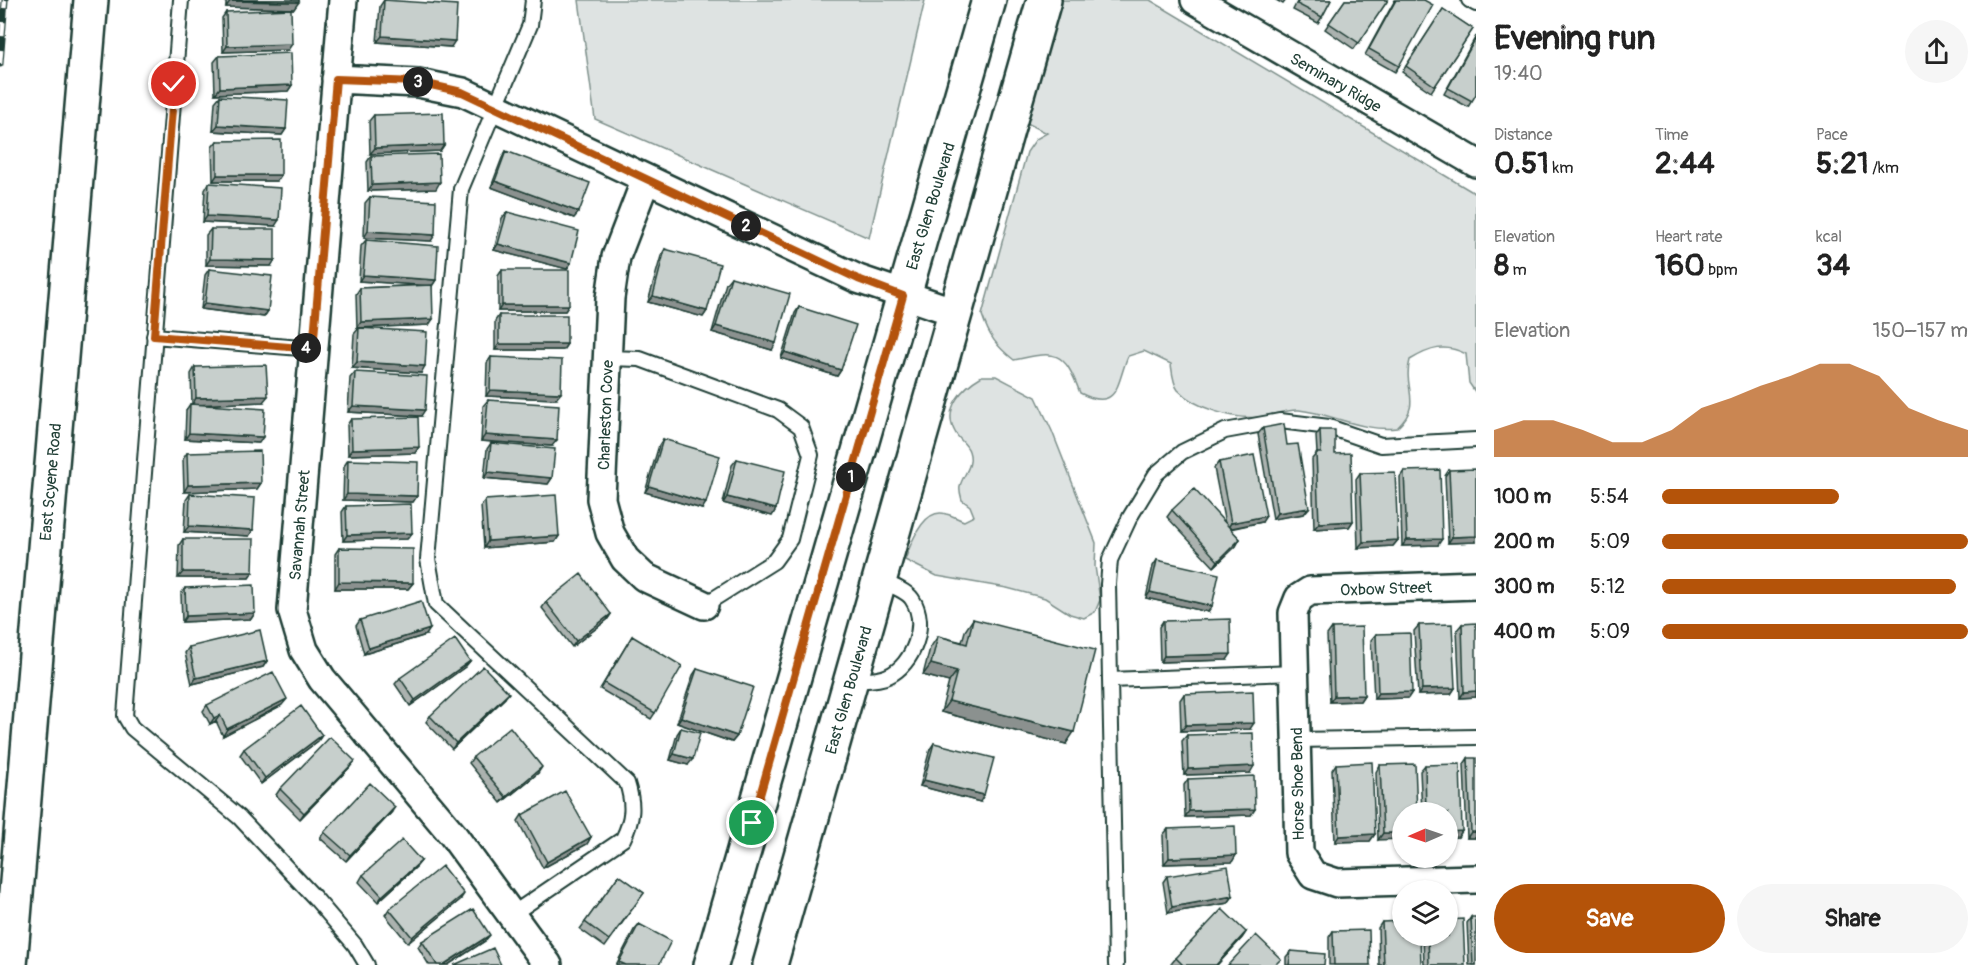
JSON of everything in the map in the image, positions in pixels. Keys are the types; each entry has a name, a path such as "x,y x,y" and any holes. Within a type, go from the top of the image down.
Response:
{"main road":[{"name":"East Scyene Road","path":"10,965 91,0"},
{"name":"East Glen Boulevard","path":"711,965 989,0"},
{"name":"East Glen Boulevard","path":"770,965 1044,0"}],"street":[{"name":"Savannah Street","path":"343,0 292,610 296,629 304,650 322,679 453,835 548,965"},
{"name":"Seminary Ridge","path":"1195,0 1476,163"},
{"path":"336,79 418,82 462,92 858,279 956,312"},
{"name":"Charleston Cove","path":"646,179 616,257 610,298 601,499 610,533 625,559 644,577 704,605"},
{"name":"Oxbow Street","path":"1299,598 1310,591 1476,585"},
{"name":"Horse Shoe Bend","path":"1299,598 1293,613 1299,853 1312,875 1337,883 1476,879"}],"lane":[{"path":"181,0 125,716 132,728 239,817 315,898 355,945 367,965"},
{"path":"511,915 623,839 631,823 633,803 627,783 436,604 430,578 428,559 461,189 530,25 533,0"},
{"path":"1469,0 1476,4"},
{"path":"154,336 313,349"},
{"path":"607,358 640,359 778,410 801,427 811,456 790,539 774,561 704,605"},
{"path":"1116,965 1110,560 1130,517 1156,474 1182,452 1225,430 1280,421 1329,427 1381,445 1476,440"},
{"path":"851,681 886,678 903,668 917,644 918,613 912,598 879,581"},
{"path":"1110,680 1294,674"},
{"path":"1296,740 1476,737"}],"shaded area":[{"path":"579,0 925,0 869,238 595,119"},
{"path":"1057,0 1150,0 1476,194 1476,393 1469,383 1466,354 1438,348 1424,352 1410,360 1408,379 1411,403 1405,419 1397,428 1384,429 1360,425 1299,410 1259,417 1238,417 1205,407 1185,396 1175,384 1171,364 1144,351 1128,356 1114,392 1102,399 1080,393 1069,368 1056,357 1039,355 1014,360 1002,350 990,335 982,315 1027,152 1036,139 1047,133 1025,122"},
{"path":"982,376 996,376 1036,397 1052,431 1096,543 1095,566 1100,600 1095,612 1084,618 1070,614 1045,598 1007,588 937,576 905,560 919,529 931,516 938,513 946,514 964,521 974,516 970,506 962,500 960,489 969,466 969,451 955,432 951,415 956,399"}],"building":[{"path":"299,0 299,2 230,1"},
{"path":"384,0 457,5 455,41 382,36"},
{"path":"1299,0 1331,0 1322,17 1297,4"},
{"path":"1345,0 1388,0 1359,43 1329,23"},
{"path":"1396,0 1424,0 1433,5 1399,66 1369,49"},
{"path":"291,9 292,44 227,46 226,12"},
{"path":"1443,9 1473,29 1435,86 1406,66"},
{"path":"1476,38 1476,94 1472,101 1448,88"},
{"path":"291,53 292,85 220,88 219,56"},
{"path":"220,96 288,100 286,129 218,125"},
{"path":"443,113 444,145 375,148 374,115"},
{"path":"281,140 281,175 217,175 217,141"},
{"path":"506,151 590,183 579,212 495,181"},
{"path":"439,154 440,182 372,185 371,156"},
{"path":"209,183 281,188 279,220 207,216"},
{"path":"370,197 436,201 435,235 368,231"},
{"path":"507,212 579,231 571,263 498,244"},
{"path":"211,229 275,229 275,260 210,259"},
{"path":"366,240 438,246 436,280 363,275"},
{"path":"665,249 720,264 707,311 653,296"},
{"path":"209,269 272,276 268,311 205,303"},
{"path":"502,270 569,270 569,305 502,305"},
{"path":"731,277 790,294 776,343 716,326"},
{"path":"432,285 433,319 361,322 360,288"},
{"path":"799,307 856,325 841,370 785,352"},
{"path":"499,315 567,315 567,344 499,344"},
{"path":"359,328 427,332 425,366 357,362"},
{"path":"491,357 562,360 561,393 490,390"},
{"path":"266,365 268,396 196,398 195,367"},
{"path":"355,372 427,376 425,410 353,406"},
{"path":"488,400 559,405 557,440 485,435"},
{"path":"190,404 265,409 263,437 189,433"},
{"path":"418,417 419,447 352,449 351,419"},
{"path":"1284,424 1287,445 1298,444 1309,508 1277,513 1263,428"},
{"path":"1320,430 1335,430 1335,454 1351,453 1353,521 1319,523 1316,453 1321,453"},
{"path":"663,439 720,456 706,503 649,486"},
{"path":"491,443 555,449 552,478 488,472"},
{"path":"260,451 261,483 188,485 187,453"},
{"path":"1254,455 1266,516 1231,523 1219,462"},
{"path":"737,459 785,471 776,509 727,497"},
{"path":"348,460 418,462 417,496 347,494"},
{"path":"1476,469 1476,536 1452,537 1449,470"},
{"path":"1440,470 1442,539 1407,540 1404,471"},
{"path":"1395,472 1398,540 1363,542 1360,473"},
{"path":"1194,489 1240,539 1218,561 1172,510"},
{"path":"190,494 255,498 253,530 189,526"},
{"path":"556,495 559,536 488,541 485,500"},
{"path":"411,504 412,533 347,535 346,506"},
{"path":"183,539 254,539 253,572 183,572"},
{"path":"339,548 413,549 413,583 339,582"},
{"path":"1157,560 1219,574 1212,606 1150,592"},
{"path":"581,574 611,614 576,641 546,602"},
{"path":"254,585 255,613 186,616 185,588"},
{"path":"421,601 430,629 369,648 360,620"},
{"path":"973,619 1095,650 1074,732 949,701 957,671 931,664 938,636 967,644"},
{"path":"1230,619 1231,654 1164,656 1163,621"},
{"path":"1476,623 1476,691 1464,692 1462,624"},
{"path":"1452,624 1455,688 1422,689 1419,625"},
{"path":"1362,627 1364,695 1334,696 1332,628"},
{"path":"260,630 267,661 196,678 189,647"},
{"path":"1410,633 1412,692 1378,693 1376,634"},
{"path":"632,636 682,666 655,713 604,683"},
{"path":"455,639 470,661 415,700 400,678"},
{"path":"483,666 509,693 456,743 430,716"},
{"path":"697,669 753,687 737,736 681,717"},
{"path":"273,672 287,699 227,729 220,715 214,718 207,705"},
{"path":"1253,691 1254,723 1186,725 1184,694"},
{"path":"301,706 322,735 265,778 244,749"},
{"path":"510,727 542,767 506,797 473,757"},
{"path":"681,728 700,733 693,759 674,754"},
{"path":"1253,733 1254,766 1188,769 1187,735"},
{"path":"330,737 355,761 304,813 280,789"},
{"path":"934,743 994,758 984,795 924,780"},
{"path":"1468,758 1476,758 1476,832 1471,832"},
{"path":"1372,762 1375,834 1339,836 1336,764"},
{"path":"1415,764 1417,802 1392,802 1392,833 1383,833 1380,765"},
{"path":"1460,764 1462,831 1458,831 1458,802 1426,802 1425,765"},
{"path":"1254,776 1255,809 1189,811 1188,779"},
{"path":"370,783 395,807 350,855 324,832"},
{"path":"565,791 591,837 547,862 522,815"},
{"path":"1235,826 1236,855 1169,858 1168,829"},
{"path":"402,840 421,861 382,896 363,875"},
{"path":"442,866 464,894 412,937 389,909"},
{"path":"1228,866 1233,896 1172,907 1167,876"},
{"path":"619,875 644,893 609,940 585,922"},
{"path":"473,909 490,935 443,965 437,965 422,941"},
{"path":"1222,909 1246,932 1216,965 1183,965 1176,958"},
{"path":"1471,917 1476,917 1476,965 1473,965"},
{"path":"1458,919 1463,919 1465,965 1429,965 1428,946 1458,946"},
{"path":"1382,922 1392,922 1392,946 1420,946 1421,965 1384,965"},
{"path":"639,924 671,941 659,965 626,965 619,962"},
{"path":"1369,930 1370,965 1334,965 1333,931"},
{"path":"1256,935 1281,959 1275,965 1228,965"},
{"path":"493,948 501,965 454,965"},
{"path":"1291,951 1325,954 1324,965 1289,965"}],"railway":[{"path":"0,64 5,0"}],"route":[{"path":"174,84 154,336 313,349 336,79 418,82 462,92 858,279 903,296 752,823"}]}
